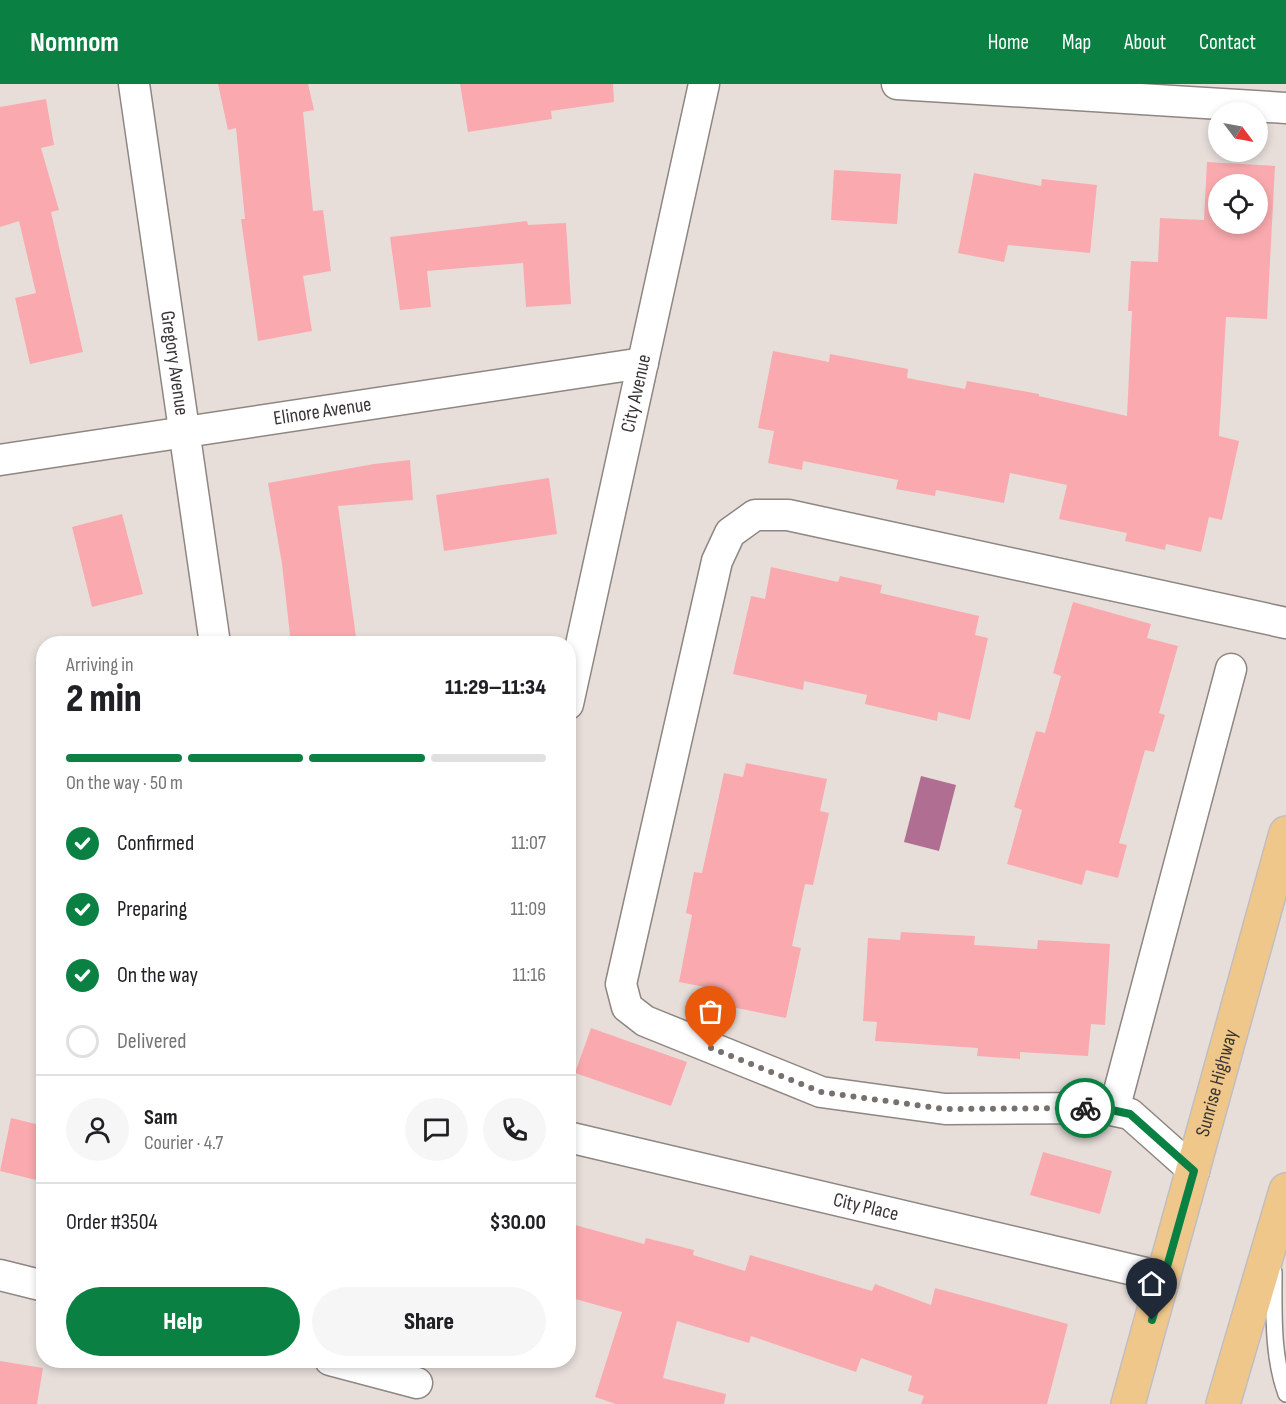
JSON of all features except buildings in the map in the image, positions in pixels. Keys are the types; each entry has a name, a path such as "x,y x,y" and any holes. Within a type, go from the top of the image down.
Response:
{"highway":[{"name":"Sunrise Highway","path":"1128,1404 1286,832"},
{"path":"1223,1404 1286,1190"}],"street":[{"name":"Gregory Avenue","path":"134,84 214,636"},
{"name":"City Avenue","path":"576,668 704,84"},
{"path":"897,84 1286,108"},
{"name":"Elinore Avenue","path":"0,460 643,363"},
{"path":"1194,1171 1130,1114 1114,1110 1102,1108 945,1109 821,1092 645,1021 627,1007 621,984 717,561 730,533 755,515 788,514 1286,623"},
{"path":"1114,1110 1231,669"},
{"name":"City Place","path":"576,1139 1163,1277"},
{"path":"0,1275 36,1284"},
{"path":"362,1368 417,1382"}],"lane":[{"path":"1273,1232 1274,1327 1281,1380 1286,1394"}],"shaded area":[{"path":"921,776 956,785 939,851 904,842"}],"way so far":[{"path":"711,1048 821,1092 945,1109 1085,1108"}],"route":[{"path":"1085,1108 1102,1108 1130,1114 1194,1171 1152,1320"}]}
